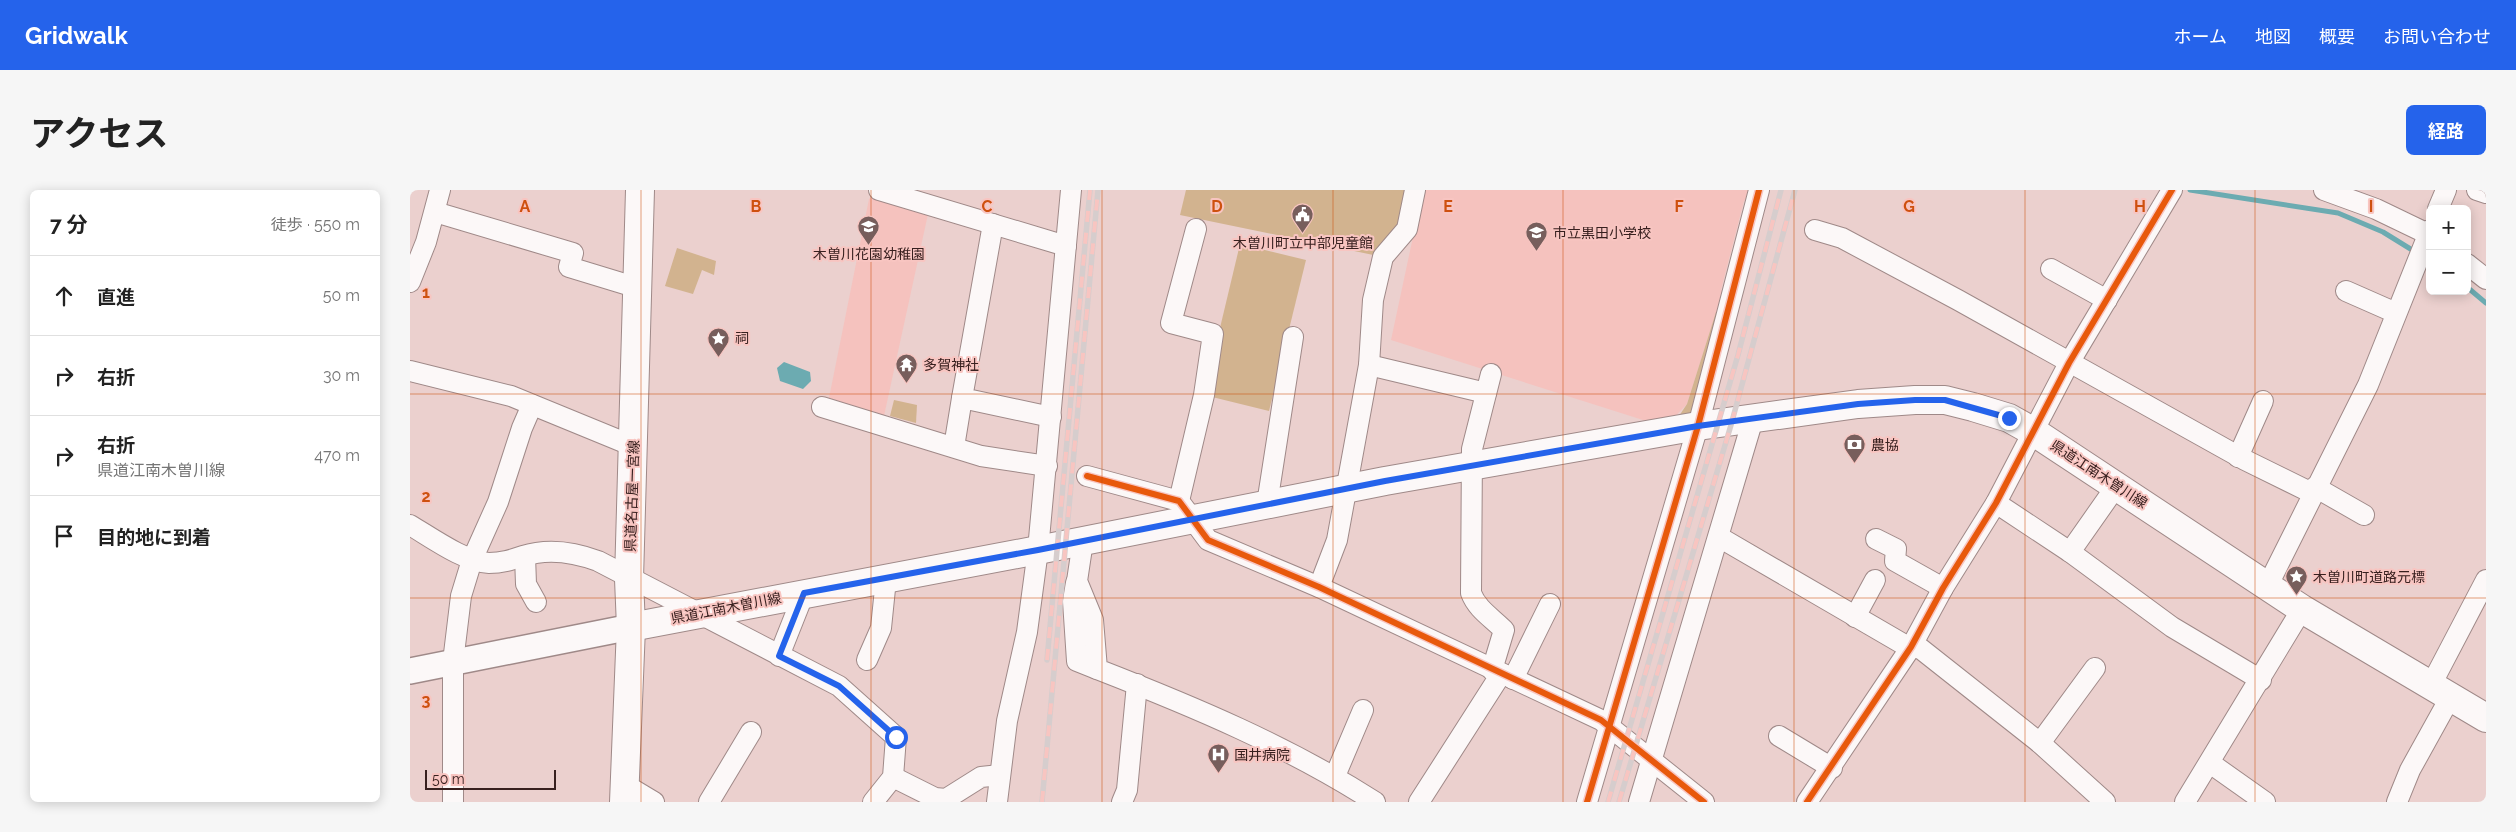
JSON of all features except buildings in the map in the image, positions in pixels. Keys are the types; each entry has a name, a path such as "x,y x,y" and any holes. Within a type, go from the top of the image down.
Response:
{"main road":[{"name":"県道名古屋一宮線","path":"624,793 631,627 630,579 640,190"},
{"name":"県道江南木曽川線","path":"631,627 1083,541 1186,510 1267,504 1346,488 1698,426 1858,404 1945,400 2009,418 2034,432 2117,485 2302,609 2486,718"}],"street":[{"path":"410,282 435,212 440,190"},
{"path":"879,190 1066,246"},
{"path":"997,802 1007,721 1027,632 1038,550 1071,190"},
{"path":"1319,588 1337,540 1369,365 1373,300 1383,257 1407,229 1415,190"},
{"path":"1587,802 1698,426 1759,190"},
{"path":"2324,190 2376,209 2426,234"},
{"path":"2440,205 2446,190"},
{"path":"2477,190 2486,193"},
{"path":"1817,799 1832,768 1911,647 1943,588 1996,503 2070,363 2171,192"},
{"path":"435,212 574,253 569,267 638,288"},
{"path":"954,447 993,224"},
{"path":"1186,510 1213,334 1171,323 1196,229"},
{"path":"1815,230 1842,238 2238,457 2314,490 2364,515"},
{"path":"2268,585 2368,385 2426,240"},
{"path":"2471,267 2486,279"},
{"path":"2051,269 2107,300"},
{"path":"2346,291 2396,313"},
{"path":"1267,504 1294,337"},
{"path":"1369,365 1488,383 1472,450 1471,593 1476,606 1504,630 1502,674"},
{"path":"410,371 511,396 633,446"},
{"path":"962,398 1051,417"},
{"path":"2238,457 2263,400"},
{"path":"453,802 453,662 461,596 472,560 498,502 522,428 532,405"},
{"path":"822,407 981,456 1047,466"},
{"path":"1639,802 1720,537 1753,419"},
{"path":"1087,476 1186,510 1208,540 1319,588 1601,720 1704,802"},
{"path":"2070,552 2117,485"},
{"path":"1996,503 2070,552 2172,627 2261,680"},
{"path":"410,525 472,560 489,563 508,562 525,556 562,552 580,554 839,686 896,737 893,776 873,802"},
{"path":"1720,537 1855,617 1911,647 1921,648 2040,743 2106,802"},
{"path":"1876,539 1896,549 1894,561 1943,588"},
{"path":"1083,541 1077,581 1082,615 1093,620 1097,669 1137,684 1233,726 1335,776 1375,802"},
{"path":"525,556 526,584 536,602"},
{"path":"867,660 881,628 886,579"},
{"path":"1855,617 1875,580"},
{"path":"2397,802 2486,580"},
{"path":"779,656 804,593"},
{"path":"1419,802 1550,604"},
{"path":"2186,802 2302,609"},
{"path":"410,671 631,627"},
{"path":"2040,743 2095,668"},
{"path":"1122,802 1127,790 1137,684"},
{"path":"1335,776 1363,710"},
{"path":"709,802 751,732"},
{"path":"1779,736 1832,768"},
{"path":"2210,763 2265,802"},
{"path":"893,776 935,798 946,800 981,778 1000,775"},
{"path":"624,793 654,802"}],"shaded area":[{"path":"880,190 930,205 884,416 829,398 869,199"},
{"path":"1186,190 1407,190 1407,229 1383,257 1180,215"},
{"path":"1423,190 1756,190 1744,201 1721,290 1733,292 1726,317 1716,312 1687,404 1665,427 1391,340"},
{"path":"1240,244 1306,260 1269,411 1204,395"},
{"path":"677,248 716,261 714,275 702,270 693,294 665,286"},
{"path":"1716,312 1726,317 1698,426 1669,431 1687,404"},
{"path":"894,400 917,405 916,423 890,416"}],"water":[{"path":"784,362 810,372 811,381 803,389 780,381 777,368"}],"waterway":[{"path":"2190,190 2338,213 2383,232 2417,253"},
{"path":"2471,290 2486,303"}],"railway":[{"path":"1047,660 1090,190"},
{"path":"1042,802 1098,190"},
{"path":"1608,802 1738,355 1781,190"},
{"path":"1619,802 1731,425 1795,190"}],"cycle path":[{"path":"1587,802 1698,426 1759,190"},
{"path":"1807,802 1911,647 1943,588 1996,503 2069,363 2172,190"},
{"path":"1087,476 1179,501 1208,540 1319,587 1601,720 1704,802"}],"place":[{"name":"木曽川町立中部児童館","path":"1303,234"},
{"name":"木曽川花園幼稚園","path":"869,245"},
{"name":"市立黒田小学校","path":"1537,252"},
{"name":"祠","path":"719,357"},
{"name":"多賀神社","path":"907,384"},
{"name":"農協","path":"1855,464"},
{"name":"木曽川町道路元標","path":"2297,596"},
{"name":"国井病院","path":"1218,774"}],"route":[{"path":"896,737 839,686 779,656 804,593 1038,550 1385,481 1698,426 1858,404 1915,400 1945,400 2009,418"}]}
